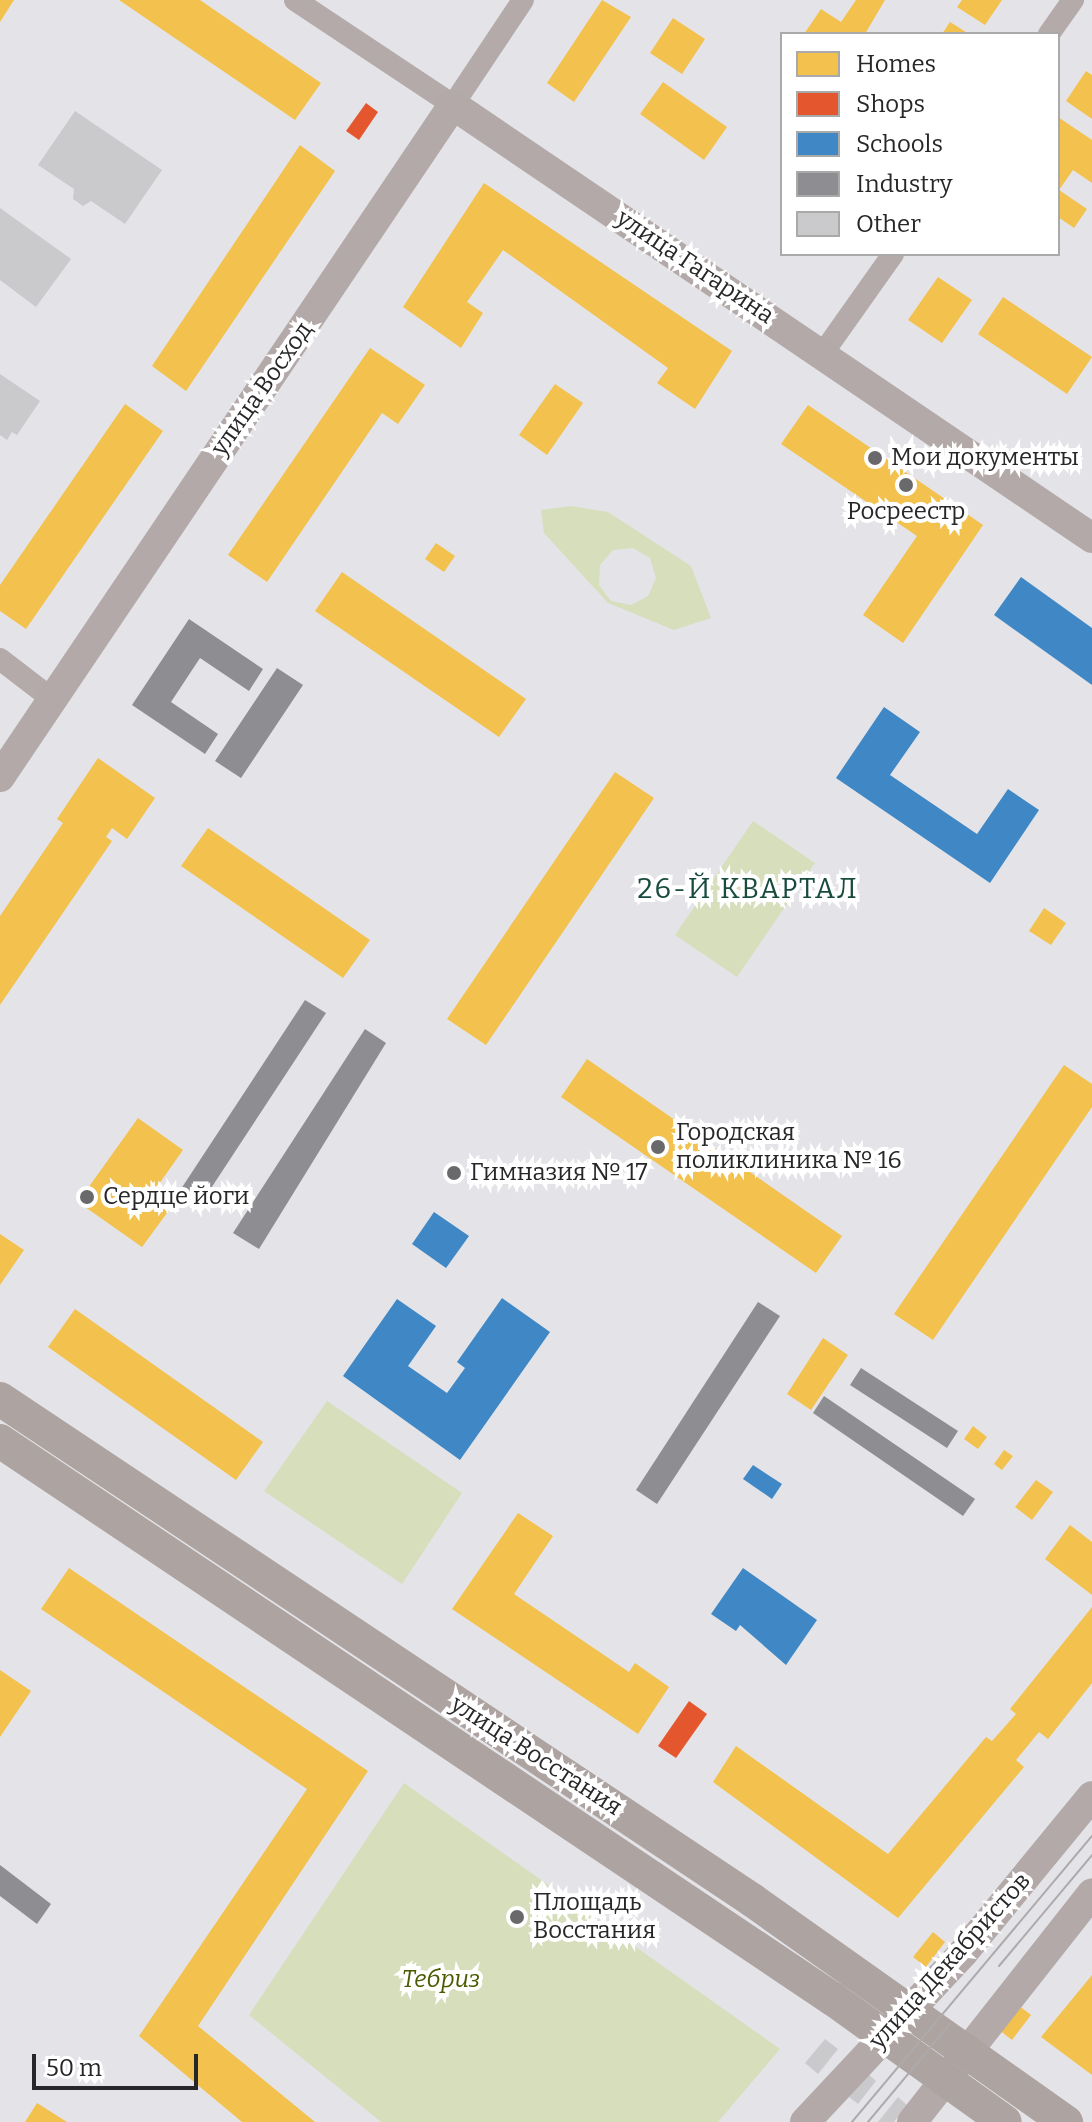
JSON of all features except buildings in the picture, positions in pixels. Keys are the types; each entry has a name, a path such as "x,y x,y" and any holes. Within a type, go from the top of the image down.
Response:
{"main road":[{"name":"улица Восстания","path":"0,1399 752,1900 1066,2122"},
{"name":"улица Восстания","path":"0,1441 884,2035 1005,2122"}],"street":[{"name":"улица Гагарина","path":"295,0 823,353 1092,538"},
{"name":"улица Восход","path":"0,777 523,0"},
{"path":"1050,32 1073,0"},
{"path":"823,353 892,256"},
{"path":"0,659 52,699"},
{"name":"улица Декабристов","path":"805,2122 963,1953 1092,1796"},
{"path":"912,2122 1092,1893"}],"green space":[{"path":"571,506 608,512 691,566 711,618 674,630 608,603 544,533 541,510","holes":["633,548 650,558 656,578 648,596 631,605 611,601 599,585 600,565 613,550"]},
{"path":"753,821 815,863 737,977 675,935"},
{"path":"327,1401 462,1493 402,1584 264,1491"},
{"name":"Тебриз","path":"404,1783 780,2049 718,2122 381,2122 249,2015"}],"tram line":[{"path":"852,2122 1092,1836"},
{"path":"999,1966 1092,1855"},
{"path":"868,2122 950,2024"}],"place":[{"name":"Мои документы","path":"875,458"},
{"name":"Росреестр","path":"906,485"},
{"name":"Городская поликлиника № 16","path":"658,1147"},
{"name":"Гимназия № 17","path":"454,1173"},
{"name":"Сердце йоги","path":"87,1197"},
{"name":"Площадь Восстания","path":"517,1917"}],"district":[{"name":"26-Й КВАРТАЛ","path":"748,889"}]}
